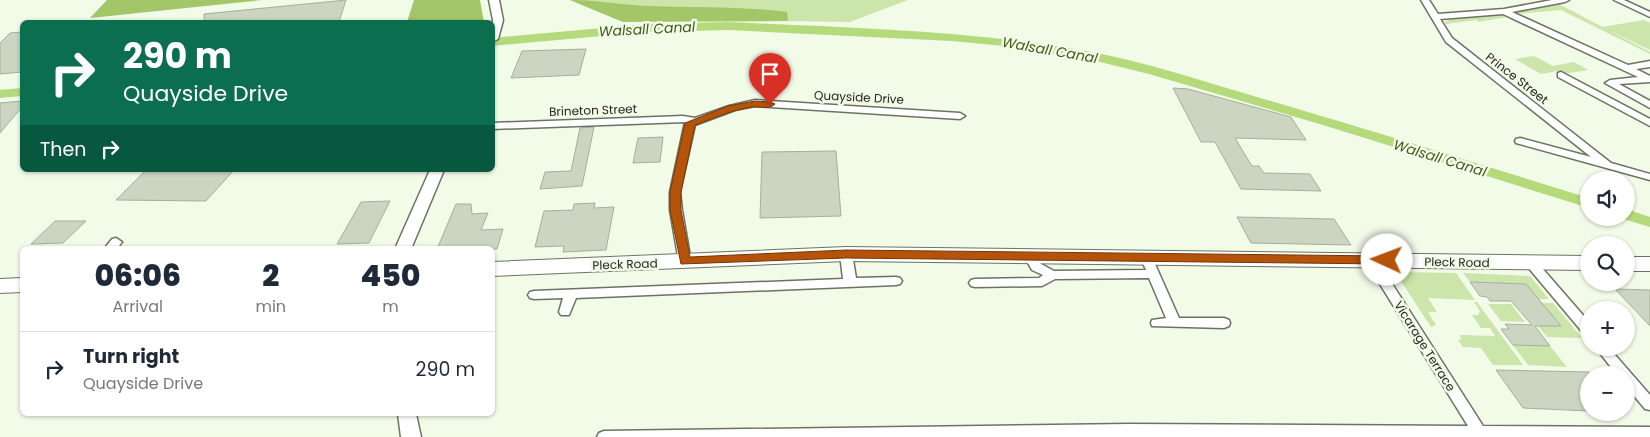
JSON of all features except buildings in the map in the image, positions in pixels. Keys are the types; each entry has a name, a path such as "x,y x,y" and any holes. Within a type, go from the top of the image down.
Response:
{"highway":[{"name":"Pleck Road","path":"495,269 846,254 1030,256 1150,265 1371,260 1580,263"},
{"path":"1635,264 1650,264"},
{"path":"0,286 20,285"}],"street":[{"path":"494,0 497,12 495,28"},
{"name":"Prince Street","path":"1424,0 1449,40 1607,165"},
{"path":"1434,17 1504,11 1565,0"},
{"path":"1618,0 1650,15"},
{"path":"1636,8 1650,6"},
{"path":"1504,11 1649,78"},
{"path":"1626,68 1650,64"},
{"path":"1561,75 1650,123"},
{"path":"1649,78 1610,83 1650,105"},
{"name":"Quayside Drive","path":"690,123 732,108 755,103 960,116"},
{"name":"Brineton Street","path":"495,126 683,118 691,120 690,123"},
{"path":"685,262 676,210 676,192 690,123"},
{"name":"Prince Street","path":"1520,141 1650,177"},
{"path":"404,246 436,172"},
{"path":"846,254 850,282"},
{"path":"1030,256 1036,267 1052,274"},
{"name":"Vicarage Terrace","path":"1371,260 1478,432"},
{"path":"1531,262 1580,320"},
{"path":"1150,265 1174,323"},
{"name":"Pleck Road","path":"975,283 1042,282 1052,274 1150,265"},
{"path":"534,295 896,281"},
{"path":"565,312 570,294"},
{"path":"1157,323 1224,323"},
{"path":"1609,356 1617,366"},
{"path":"1635,387 1650,406"},
{"path":"407,416 411,437"},
{"path":"604,437 1401,434 1478,432 1650,433"}],"green space":[{"path":"107,0 262,0 90,18"},
{"path":"414,0 480,0 484,20 408,20"},
{"path":"570,0 908,0 850,22 711,20 623,22"},
{"path":"570,0 650,6 770,10 787,12 788,21 623,22"},
{"path":"1557,3 1650,52 1650,54 1561,10 1517,14 1518,10"},
{"path":"1491,14 1508,17 1478,22 1477,20 1446,24 1445,22 1451,19"},
{"path":"1644,20 1650,23 1650,50 1602,27"},
{"path":"1534,56 1553,66 1574,62 1588,70 1563,74 1558,71 1541,74 1515,59"},
{"path":"1395,272 1456,273 1475,300 1428,298 1437,312 1428,312 1436,325 1431,327"},
{"path":"1463,273 1530,276 1549,299 1538,299 1526,284 1470,282"},
{"path":"1474,302 1477,302 1523,365 1493,365 1481,348 1463,347 1458,340 1462,339 1459,335 1495,336 1490,328 1481,328 1472,315 1478,315 1480,311"},
{"path":"1541,303 1553,303 1580,338 1547,337 1538,326 1560,326"},
{"path":"1488,304 1511,304 1525,322 1501,321"},
{"path":"1513,345 1550,346 1567,367 1528,365"}],"waterway":[{"name":"Walsall Canal","path":"495,42 646,28 728,26 952,37 1004,42 1088,55 1153,71 1328,122 1580,200"},
{"name":"Walsall Canal","path":"0,94 20,92"},
{"name":"Walsall Canal","path":"1635,217 1650,222"}],"route":[{"path":"770,104 755,103 732,108 690,123 675,204 685,262 846,254 1387,260"}]}
